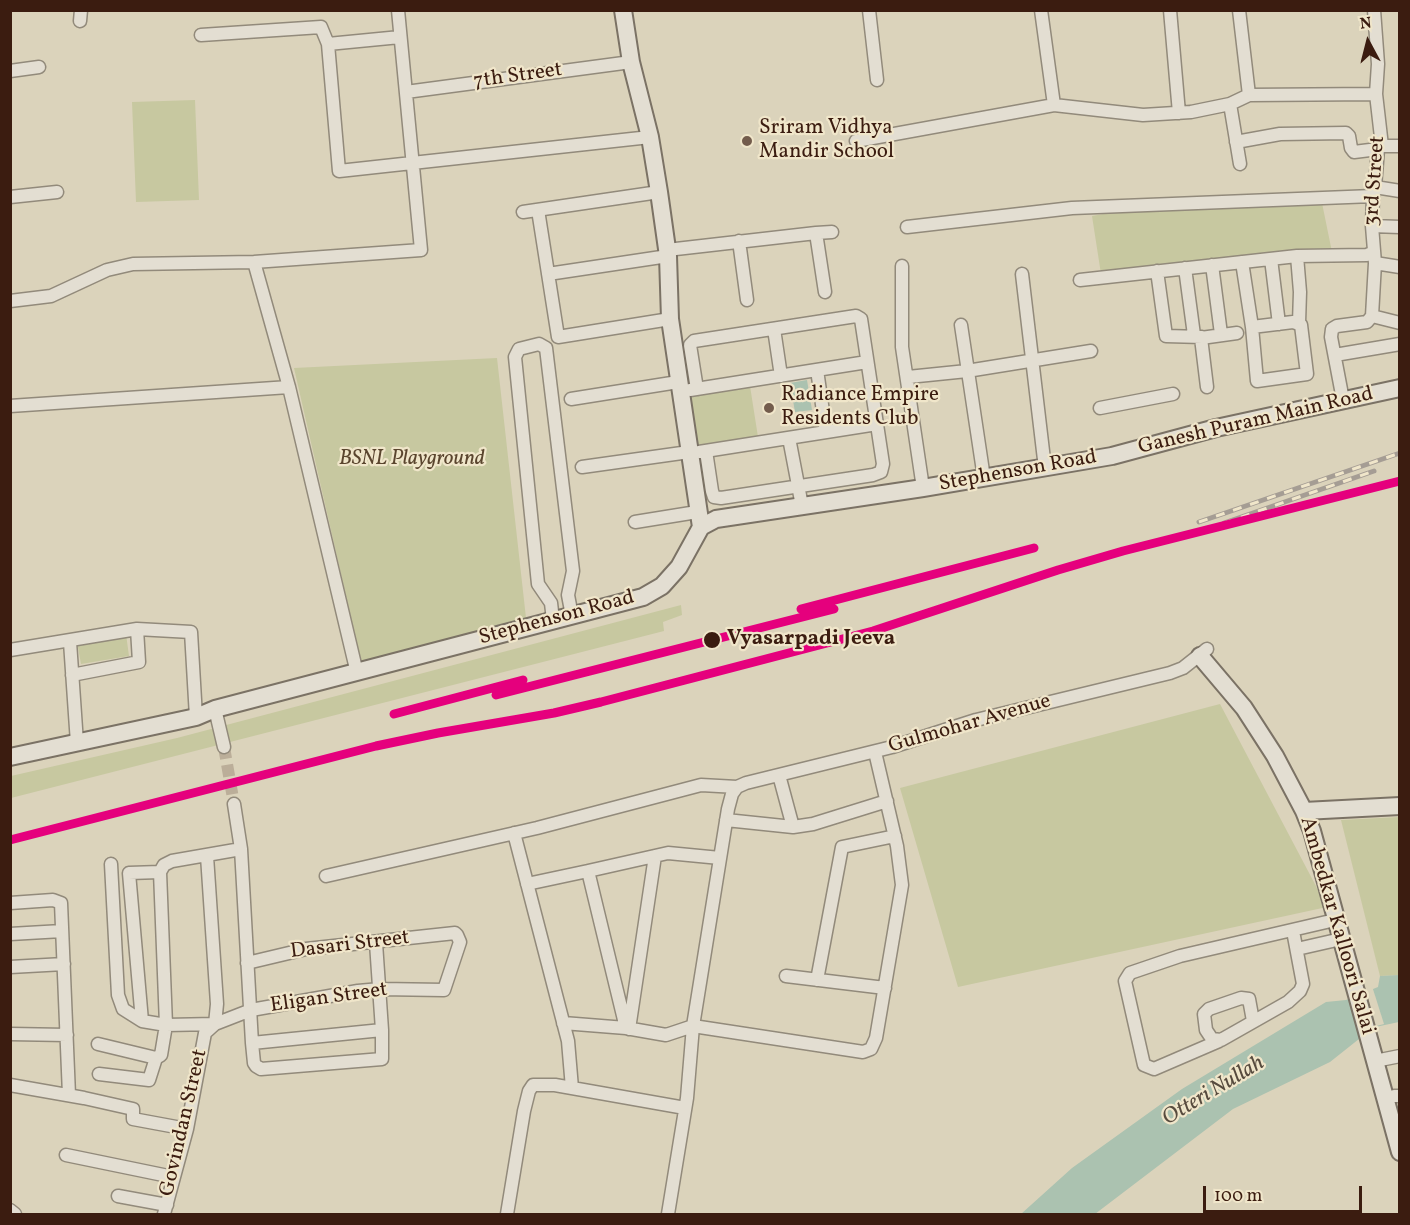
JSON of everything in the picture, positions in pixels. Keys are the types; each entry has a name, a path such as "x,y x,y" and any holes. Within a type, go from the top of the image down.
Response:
{"main road":[{"path":"623,10 631,62 650,137 659,192 668,253 670,320 685,388 694,452 699,520"},
{"name":"Ganesh Puram Main Road","path":"1112,456 1216,428 1400,388"},
{"name":"Stephenson Road","path":"10,757 195,717 215,709 357,673 553,614 643,597 662,586 679,567 699,520 922,488 1112,456"},
{"name":"Ambedkar Kalloori Salai","path":"1204,653 1244,708 1309,811 1338,885 1357,982 1370,1030 1386,1059 1397,1096 1400,1118"},
{"path":"1309,811 1400,806"},
{"name":"Ambedkar Kalloori Salai","path":"1309,811 1335,920 1357,982"},
{"name":"Ambedkar Kalloori Salai","path":"1386,1059 1400,1152"}],"street":[{"path":"10,301 51,296 107,270 133,264 254,262 421,250 398,10"},
{"path":"869,10 878,80"},
{"path":"1041,10 1054,105"},
{"path":"1170,10 1179,113"},
{"path":"1239,10 1249,94"},
{"name":"3rd Street","path":"1372,316 1375,258 1372,226 1380,148 1374,10"},
{"path":"201,35 321,27 328,44 339,171 650,137"},
{"path":"328,44 400,37"},
{"name":"7th Street","path":"406,92 631,62"},
{"path":"10,70 39,67"},
{"path":"856,141 1054,105 1143,115 1179,113 1230,104 1249,94 1376,94"},
{"path":"1230,104 1240,164"},
{"path":"1236,142 1280,134 1346,133 1354,152 1400,146"},
{"path":"907,227 1072,208 1400,191"},
{"path":"10,197 57,192"},
{"path":"523,212 659,192"},
{"path":"538,210 558,336 670,320"},
{"path":"1372,226 1400,227"},
{"path":"548,274 739,242 832,232"},
{"path":"816,233 825,292"},
{"path":"739,242 747,300"},
{"path":"1080,280 1297,256 1367,255 1400,267"},
{"path":"1242,262 1257,381 1306,374 1302,329 1299,323 1300,292 1297,256"},
{"path":"1271,259 1278,324"},
{"path":"254,262 289,387 357,673"},
{"path":"1212,265 1221,334"},
{"path":"902,266 902,347 922,488"},
{"path":"1185,268 1207,387"},
{"path":"1157,270 1165,334 1168,336 1198,336 1237,333"},
{"path":"1022,274 1045,468"},
{"path":"1343,400 1332,329 1337,326 1367,322 1372,316 1400,323"},
{"path":"685,388 691,342 859,317 883,464 881,471 873,475 721,498 714,497 694,452"},
{"path":"1252,327 1299,323"},
{"path":"961,325 984,478"},
{"path":"774,329 781,376"},
{"path":"553,614 550,600 539,587 538,581 515,357 519,349 539,344 546,348 573,571 570,590 571,610"},
{"path":"1335,355 1400,344"},
{"path":"908,377 967,371 1091,351"},
{"path":"571,399 685,388 867,362"},
{"path":"817,370 826,432"},
{"path":"10,406 289,387"},
{"path":"1100,408 1173,394"},
{"path":"582,467 877,424"},
{"path":"789,438 802,506"},
{"path":"635,522 699,520"},
{"path":"544,594 570,590"},
{"path":"72,675 139,662 137,629"},
{"path":"10,650 70,642 137,629 191,632 195,717"},
{"path":"70,642 77,743"},
{"name":"Gulmohar Avenue","path":"737,787 874,752 976,720 1178,670 1204,653"},
{"path":"215,709 224,747"},
{"path":"563,1023 666,1035 693,1026 867,1051 871,1049 876,1038 902,885 895,836 874,752"},
{"path":"779,775 793,827"},
{"path":"326,876 514,833 701,785 737,787 730,799 726,820 693,1026 685,1108 668,1215"},
{"path":"726,820 793,827 813,824 887,801"},
{"path":"234,804 241,849 254,1063 261,1069 382,1059 376,943"},
{"path":"514,833 563,1023 571,1062 572,1088"},
{"path":"817,980 842,847 895,836"},
{"path":"99,1074 149,1080 156,1058 161,1055 166,1025 160,872 164,865 172,861 241,849"},
{"path":"527,884 668,853 720,858"},
{"name":"Govindan Street","path":"165,1210 187,1129 205,1033 215,1024 217,1004 207,856"},
{"path":"627,1029 655,856"},
{"path":"111,864 118,995 123,1009 142,1021 166,1025 215,1024"},
{"path":"588,871 627,1029"},
{"path":"142,1021 129,873 160,872"},
{"path":"10,903 57,900 61,903 69,1095"},
{"path":"1293,931 1303,984 1300,991 1288,1002 1219,1041 1154,1069 1144,1065 1125,981 1130,973 1180,956 1335,920"},
{"path":"10,934 63,931"},
{"name":"Dasari Street","path":"247,963 306,950 455,933 458,934 460,942 444,990"},
{"path":"1297,949 1341,939"},
{"path":"10,967 64,964"},
{"path":"786,976 885,988"},
{"name":"Eligan Street","path":"215,1024 251,1010 380,989 444,990"},
{"path":"1219,1041 1212,1039 1206,1030 1203,1014 1209,1009 1249,999 1253,1021"},
{"path":"252,1043 382,1030"},
{"path":"10,1034 67,1035"},
{"path":"98,1044 156,1058"},
{"path":"10,1085 133,1109 133,1119 187,1129"},
{"path":"509,1214 524,1111 529,1091 533,1085 572,1088 685,1108"},
{"path":"66,1155 173,1177"},
{"path":"117,1196 165,1210"},
{"path":"10,1210 15,1215"}],"green space":[{"path":"195,100 199,200 136,202 132,102"},
{"path":"1322,203 1332,252 1101,274 1092,216 1114,212"},
{"name":"BSNL Playground","path":"497,358 526,618 361,662 294,368"},
{"path":"750,386 758,437 697,447 689,395"},
{"path":"681,605 682,615 663,622 664,631 11,798 11,776 177,738"},
{"path":"126,634 129,656 81,664 77,642"},
{"path":"1220,704 1327,907 958,987 900,788"},
{"path":"1399,817 1399,975 1380,976 1341,820"}],"water":[{"path":"807,380 812,410 795,412 790,383"},
{"name":"Otteri Nullah","path":"1399,975 1399,1022 1361,1030 1359,1039 1330,1062 1233,1109 1095,1214 1021,1214 1072,1168 1182,1089 1326,1002 1346,1000 1378,987 1380,976"}],"pier":[{"path":"1372,986 1384,1024 1361,1030 1350,995"}],"tunnel":[{"path":"224,747 234,804"}],"railway":[{"path":"1199,522 1400,453"},
{"path":"1224,523 1374,471"}],"transit line":[{"path":"10,840 376,746 601,702 873,631 1123,551 1400,481"},
{"path":"801,609 1034,548"},
{"path":"496,695 834,609"},
{"path":"394,714 523,680"}],"place":[{"name":"Sriram Vidhya Mandir School","path":"747,141"},
{"name":"Radiance Empire Residents Club","path":"769,408"},
{"name":"Vyasarpadi Jeeva","path":"712,640"}]}
